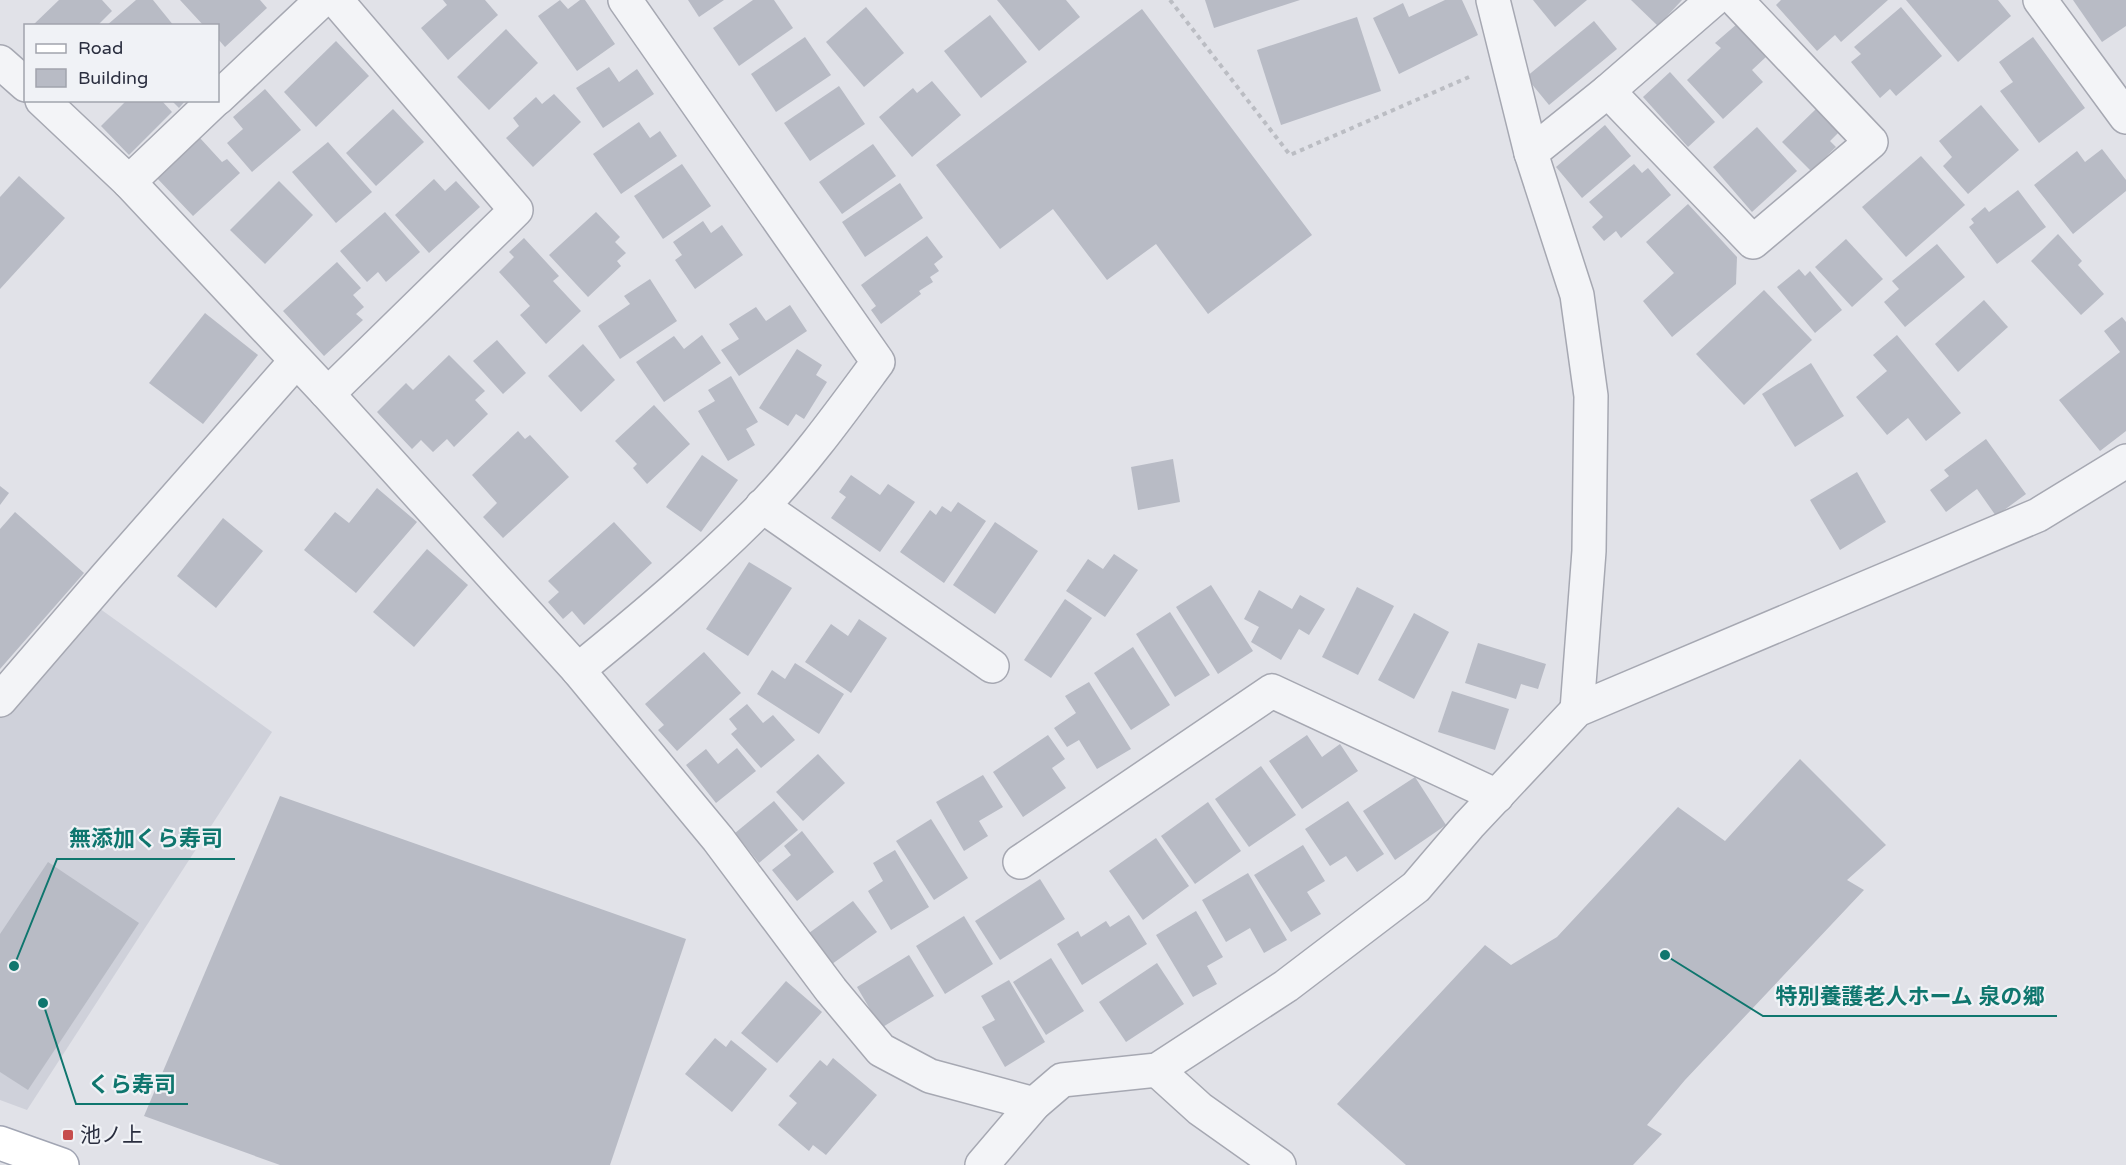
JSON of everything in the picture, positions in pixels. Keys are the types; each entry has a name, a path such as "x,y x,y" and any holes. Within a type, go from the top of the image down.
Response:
{"main road":[{"path":"0,1143 62,1165"}],"street":[{"path":"219,96 322,0"},
{"path":"326,392 339,383 516,210 336,0"},
{"path":"578,670 685,582 762,506 812,451 878,362 625,0"},
{"path":"1493,0 1531,153 1577,295 1592,396 1588,551 1577,710"},
{"path":"1531,153 1608,91 1713,0"},
{"path":"1608,91 1753,242 1871,142 1736,0"},
{"path":"2040,0 2126,117"},
{"path":"0,62 24,84"},
{"path":"44,102 129,182 326,392 578,670 718,839 831,990 881,1050 930,1076 1034,1104"},
{"path":"129,182 213,102"},
{"path":"0,700 297,361"},
{"path":"982,1165 1034,1104 1062,1080 1157,1070 1286,986 1416,887 1577,710 2038,515 2126,461"},
{"path":"762,506 992,666"},
{"path":"1020,862 1272,690 1497,796"},
{"path":"1157,1070 1200,1109 1278,1165"}],"path":[{"path":"1170,0 1290,155 1508,60"}],"shaded area":[{"path":"96,606 272,732 27,1110 0,1100 0,716"}],"building":[{"path":"59,0 102,0 112,11 99,24 34,24"},
{"path":"136,0 153,0 172,24 108,24"},
{"path":"180,0 260,0 267,8 225,47 219,40 219,24 202,24"},
{"path":"443,0 485,0 498,15 448,60 421,28 447,5"},
{"path":"560,0 568,9 580,0 585,0 615,44 577,71 538,16"},
{"path":"688,0 724,0 699,17"},
{"path":"753,0 774,0 793,28 739,66 713,28"},
{"path":"997,0 1066,0 1080,17 1039,51"},
{"path":"1205,0 1300,0 1214,28"},
{"path":"1445,0 1462,0 1478,35 1399,74 1373,18 1403,3 1409,17"},
{"path":"1533,0 1587,0 1555,27"},
{"path":"1631,0 1682,0 1658,26"},
{"path":"1781,0 1888,0 1841,42 1835,35 1817,51 1776,5"},
{"path":"1906,0 1998,0 2011,16 1958,62"},
{"path":"2073,0 2126,0 2126,26 2102,42"},
{"path":"866,7 904,53 864,87 826,42"},
{"path":"1901,7 1942,56 1896,96 1890,89 1880,98 1851,62 1861,54 1854,47"},
{"path":"1142,9 1312,235 1208,314 1156,244 1107,280 1053,209 1000,249 936,165"},
{"path":"990,15 1027,62 981,98 944,51"},
{"path":"1357,17 1381,91 1281,125 1257,50"},
{"path":"1594,21 1617,49 1549,105 1526,77"},
{"path":"1737,24 1767,56 1752,70 1763,82 1723,119 1687,80 1721,48 1715,43"},
{"path":"506,29 538,63 489,110 457,77"},
{"path":"805,37 831,75 776,112 751,74"},
{"path":"2033,37 2085,108 2039,143 2000,91 2013,82 1999,62"},
{"path":"336,41 369,76 316,127 284,92"},
{"path":"609,67 619,82 637,69 654,94 603,128 576,88"},
{"path":"1670,72 1715,122 1688,147 1643,97"},
{"path":"932,81 961,115 912,157 879,117 913,88 917,93"},
{"path":"839,86 865,124 810,161 784,123"},
{"path":"265,89 301,130 252,172 227,143 243,129 233,117"},
{"path":"554,94 581,122 533,167 506,138 519,126 513,118 536,97 542,104"},
{"path":"125,102 163,102 172,112 129,155 101,126"},
{"path":"173,102 184,102 179,108"},
{"path":"1981,105 2019,150 1968,194 1943,166 1952,157 1939,141"},
{"path":"393,109 424,142 376,186 346,153"},
{"path":"1816,109 1839,132 1830,141 1836,147 1811,171 1782,142"},
{"path":"639,122 650,138 660,131 677,156 621,194 593,154"},
{"path":"1605,125 1631,156 1582,198 1556,167"},
{"path":"1757,127 1797,171 1752,212 1713,167"},
{"path":"200,138 222,162 227,159 240,173 193,216 156,177"},
{"path":"328,142 372,192 336,223 292,172"},
{"path":"873,144 896,176 842,214 819,182"},
{"path":"2102,149 2126,180 2126,191 2073,234 2034,185 2077,151 2085,162"},
{"path":"1921,156 1965,205 1906,257 1862,207"},
{"path":"682,164 711,206 663,239 634,196"},
{"path":"1634,164 1642,173 1648,168 1671,195 1621,238 1616,231 1604,241 1592,227 1603,217 1589,202"},
{"path":"19,176 65,218 0,289 0,197"},
{"path":"434,179 445,191 456,181 480,207 429,253 395,215"},
{"path":"279,181 313,215 265,264 230,230"},
{"path":"900,183 923,218 865,257 842,222"},
{"path":"2018,190 2046,227 1997,264 1969,227 1974,223 1971,219 1985,207 1989,212"},
{"path":"1688,204 1737,257 1736,284 1672,337 1643,301 1674,273 1646,242"},
{"path":"385,212 420,252 386,282 378,272 367,282 340,251"},
{"path":"596,212 620,237 615,242 626,253 617,261 621,266 588,297 549,255"},
{"path":"703,221 711,233 722,225 743,255 695,289 675,260 682,255 673,242"},
{"path":"2058,234 2082,261 2078,265 2104,294 2081,315 2031,261"},
{"path":"927,236 943,257 934,264 939,271 930,277 933,282 919,291 921,294 881,324 871,310 876,306 861,285"},
{"path":"524,238 559,276 553,281 581,311 546,344 520,315 530,306 499,272 514,257 509,252"},
{"path":"1846,239 1883,279 1852,307 1815,267"},
{"path":"1937,244 1965,277 1905,327 1884,302 1899,289 1892,281"},
{"path":"337,262 361,288 353,295 364,307 356,314 363,320 324,356 283,311"},
{"path":"1799,269 1805,276 1810,271 1842,310 1815,333 1777,287"},
{"path":"650,279 677,321 620,359 598,326 630,304 624,296"},
{"path":"1764,290 1812,340 1744,405 1696,354"},
{"path":"1984,300 2008,327 1958,372 1935,344"},
{"path":"790,305 807,331 739,376 721,350 739,339 729,324 756,307 766,321"},
{"path":"205,313 258,355 203,424 149,383"},
{"path":"2122,317 2126,322 2126,431 2100,451 2059,400 2120,352 2104,331"},
{"path":"702,335 721,363 664,402 636,362 674,336 684,349"},
{"path":"1897,335 1961,413 1926,441 1908,418 1887,435 1856,397 1887,371 1873,355"},
{"path":"497,340 526,373 503,394 473,361"},
{"path":"583,344 615,380 581,412 548,376"},
{"path":"797,349 822,365 816,375 827,382 804,419 796,414 788,426 759,408"},
{"path":"449,355 485,391 475,400 488,414 454,447 447,439 433,452 421,440 412,449 377,412 406,383 413,390"},
{"path":"1811,363 1844,416 1795,447 1762,394"},
{"path":"731,376 758,422 746,429 755,445 728,461 698,411 715,401 708,390"},
{"path":"654,405 690,444 647,484 633,468 637,464 615,441"},
{"path":"518,431 525,439 530,435 569,477 503,538 483,517 497,503 472,475"},
{"path":"1986,439 2026,494 1996,516 1977,489 1946,512 1930,490 1949,476 1944,470"},
{"path":"702,455 738,480 701,532 666,507"},
{"path":"1173,459 1180,502 1138,510 1131,467"},
{"path":"1857,472 1886,522 1840,550 1810,500"},
{"path":"851,475 880,495 888,484 915,502 880,552 831,518 846,497 839,492"},
{"path":"0,486 9,493 0,505"},
{"path":"377,488 417,522 356,593 304,550 335,512 349,523"},
{"path":"958,502 986,521 944,583 900,552 930,510 936,515 942,506 951,512"},
{"path":"15,512 84,573 0,669 0,529"},
{"path":"223,518 263,551 216,608 177,576"},
{"path":"614,522 652,563 584,625 572,611 563,619 548,602 559,592 548,581"},
{"path":"995,522 1038,551 995,614 953,585"},
{"path":"427,549 468,585 414,647 373,612"},
{"path":"1114,554 1138,570 1105,617 1066,591 1088,559 1103,569"},
{"path":"749,562 792,588 748,656 706,629"},
{"path":"1211,585 1253,651 1218,674 1176,607"},
{"path":"1357,587 1394,606 1358,675 1322,657"},
{"path":"1259,590 1292,609 1300,595 1325,609 1309,635 1299,629 1281,660 1251,642 1259,627 1244,619"},
{"path":"1065,599 1092,618 1051,678 1024,660"},
{"path":"1170,612 1210,675 1175,697 1136,634"},
{"path":"1414,613 1449,632 1414,699 1378,680"},
{"path":"859,619 887,638 851,693 805,662 831,624 848,636"},
{"path":"1478,643 1546,664 1538,689 1521,684 1516,699 1465,683"},
{"path":"1133,647 1170,705 1131,730 1094,673"},
{"path":"704,652 741,693 677,751 658,730 664,725 645,704"},
{"path":"795,663 844,694 819,734 757,694 772,670 785,679"},
{"path":"1089,682 1131,749 1097,769 1079,740 1067,747 1054,728 1076,713 1065,696"},
{"path":"1452,691 1509,709 1495,750 1438,732"},
{"path":"747,704 763,723 773,715 795,740 761,768 731,734 737,729 729,719"},
{"path":"1048,735 1065,759 1052,768 1066,788 1023,817 993,772"},
{"path":"1307,735 1322,757 1340,744 1358,771 1302,809 1269,761"},
{"path":"737,748 756,771 716,803 686,765 706,749 718,764"},
{"path":"818,754 845,783 803,821 776,792"},
{"path":"1800,759 1886,845 1847,880 1864,890 1685,1080 1647,1125 1662,1134 1633,1165 1406,1165 1337,1104 1485,945 1511,965 1557,937 1678,807 1725,841"},
{"path":"1261,766 1296,815 1249,847 1215,799"},
{"path":"983,775 1003,807 979,821 988,836 964,851 936,802"},
{"path":"1415,777 1446,825 1395,860 1363,811"},
{"path":"280,796 686,939 610,1165 280,1165 144,1116"},
{"path":"774,801 798,830 759,863 735,833"},
{"path":"1348,801 1384,854 1357,872 1346,856 1330,866 1305,829"},
{"path":"1208,802 1241,851 1195,884 1161,836"},
{"path":"931,819 968,878 934,900 896,841"},
{"path":"802,831 834,872 797,901 772,870 791,855 784,846"},
{"path":"1156,838 1189,886 1143,920 1109,871"},
{"path":"1303,845 1325,881 1307,892 1321,914 1291,932 1254,875"},
{"path":"895,850 929,907 891,930 868,891 883,881 873,863"},
{"path":"48,862 139,923 28,1090 0,1072 0,934"},
{"path":"1248,873 1287,940 1264,953 1250,928 1226,942 1202,900"},
{"path":"1040,879 1065,919 1000,960 975,921"},
{"path":"853,901 877,932 832,964 809,933"},
{"path":"1196,911 1223,957 1207,966 1217,984 1193,997 1156,935"},
{"path":"1129,915 1147,944 1082,985 1057,944 1078,931 1081,937 1106,921 1110,927"},
{"path":"964,916 993,964 945,994 916,946"},
{"path":"909,955 934,996 881,1028 857,987"},
{"path":"1051,958 1084,1011 1046,1035 1013,982"},
{"path":"1157,963 1184,1004 1126,1042 1099,1002"},
{"path":"1009,980 1045,1042 1005,1067 982,1027 995,1020 981,996"},
{"path":"786,981 822,1012 777,1063 741,1033"},
{"path":"715,1038 726,1047 731,1040 767,1069 732,1112 685,1074"},
{"path":"833,1058 877,1095 826,1155 813,1145 809,1151 778,1125 797,1103 789,1096 820,1060 827,1066"}],"place":[{"name":"特別養護老人ホーム 泉の郷","path":"1665,955"},
{"name":"無添加くら寿司","path":"14,966"},
{"name":"くら寿司","path":"43,1003"},
{"name":"池ノ上","path":"68,1135"}]}
